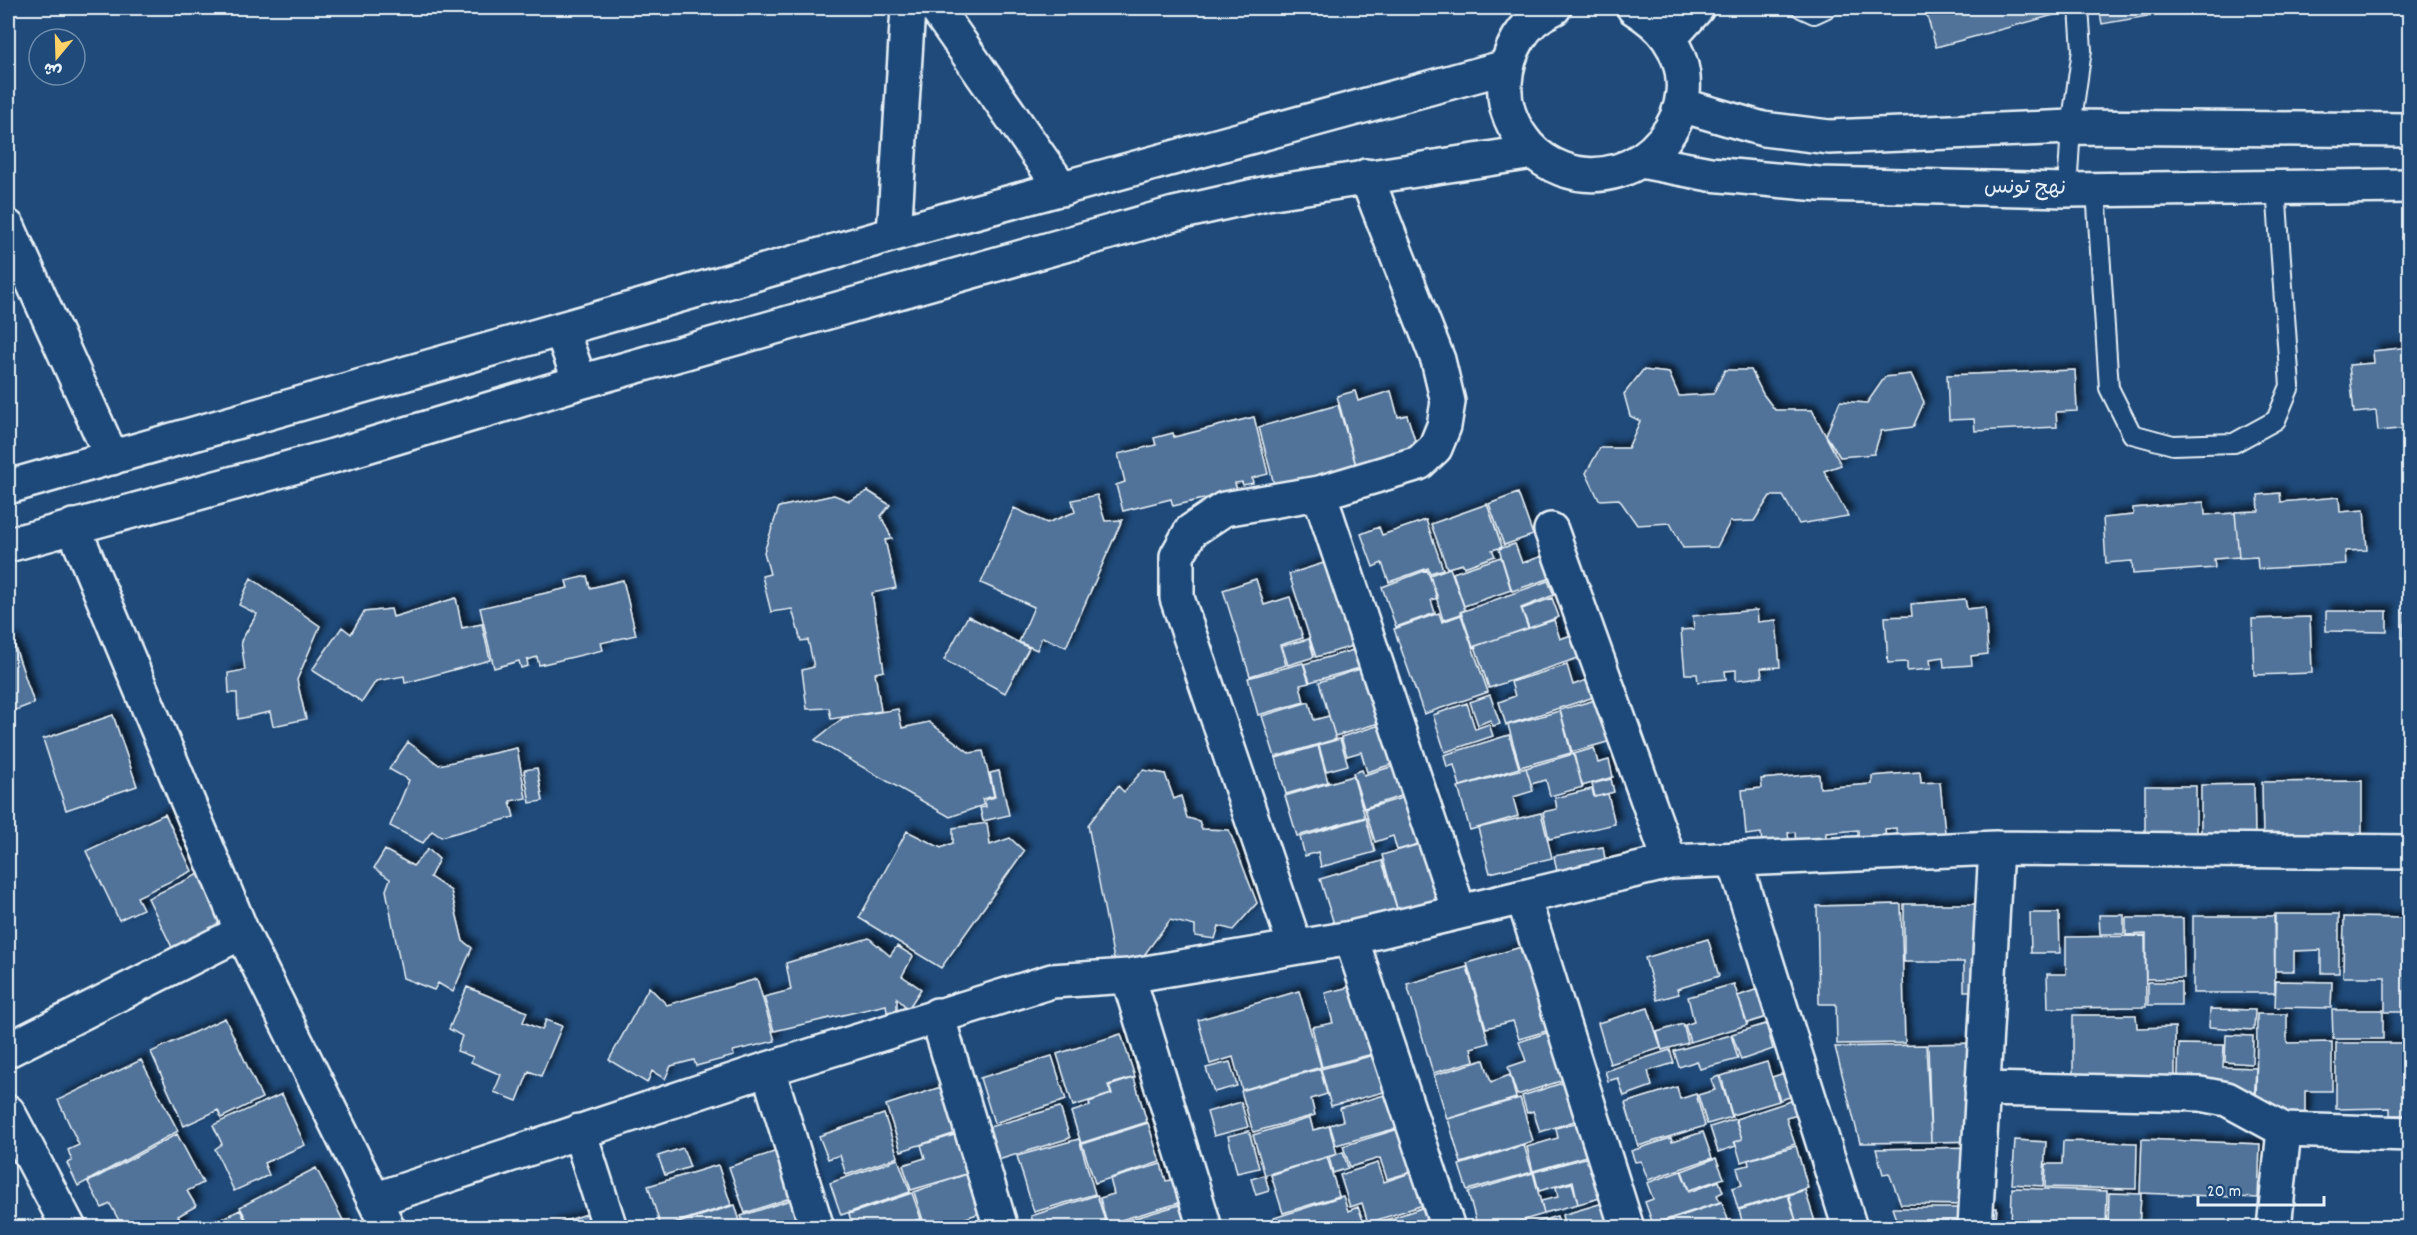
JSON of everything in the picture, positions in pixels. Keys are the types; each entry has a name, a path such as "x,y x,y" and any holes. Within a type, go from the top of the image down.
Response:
{"street":[{"path":"894,234 908,8"},
{"path":"936,8 1062,189"},
{"path":"1554,8 1527,26 1514,45 1506,67 1504,90 1508,113 1518,134 1533,152 1552,165 1574,173 1597,175 1621,171 1641,161 1659,147 1672,128 1681,105 1683,82 1678,60 1669,39 1653,21 1634,8"},
{"path":"1669,39 1697,8"},
{"path":"8,487 894,234 1506,67"},
{"path":"1681,105 1763,129 1829,136 2071,127 2409,130"},
{"path":"8,545 333,456 580,382 1174,214 1267,193 1533,152"},
{"name":"نهج تونس","path":"1641,161 1710,174 1819,184 2082,190 2409,186"},
{"path":"1295,946 1177,598 1177,556 1191,531 1224,509 1319,493 1419,463 1435,448 1448,402 1438,360 1366,176"},
{"path":"8,227 112,458"},
{"path":"561,329 580,382"},
{"path":"1319,493 1459,911"},
{"path":"73,526 242,932 381,1214 579,1131 768,1069 1052,981 1128,976 1351,938 1670,862 1996,848 2409,852"},
{"path":"1551,530 1670,862"},
{"path":"1975,1227 1996,848"},
{"path":"1734,859 1850,1227"},
{"path":"1523,897 1627,1227"},
{"path":"8,1050 242,932"},
{"path":"1351,938 1448,1227"},
{"path":"1128,976 1205,1227"},
{"path":"937,1016 1001,1227"},
{"path":"768,1069 817,1227"},
{"path":"1982,1089 2200,1094 2227,1099 2284,1130 2409,1134"},
{"path":"8,1112 69,1227"},
{"path":"2274,1227 2284,1130"},
{"path":"579,1131 610,1227"}],"lane":[{"path":"1801,8 1814,14 1827,8"},
{"path":"2079,8 2082,50 2071,127 2082,190 2109,388 2132,434 2174,445 2234,443 2276,420 2290,386 2276,188"}],"building":[{"path":"1925,8 2064,8 2065,12 1936,47"},
{"path":"2099,8 2170,8 2171,12 2102,24"},
{"path":"2410,347 2410,428 2378,431 2376,411 2354,413 2349,365 2374,363 2373,351"},
{"path":"1643,370 1669,373 1679,396 1713,394 1725,370 1751,370 1763,394 1775,410 1812,410 1841,465 1824,471 1848,516 1799,524 1783,496 1770,496 1754,521 1730,522 1717,547 1683,548 1670,523 1637,525 1619,499 1599,500 1586,473 1600,448 1628,448 1640,421 1630,416 1624,394"},
{"path":"2075,370 2077,411 2056,412 2057,427 1975,431 1974,419 1949,420 1947,375"},
{"path":"1911,374 1924,402 1913,427 1881,431 1874,454 1840,457 1826,435 1840,401 1867,403 1885,377"},
{"path":"1355,391 1358,401 1391,391 1398,417 1407,415 1417,447 1356,465 1337,396"},
{"path":"1338,405 1357,469 1276,492 1259,427"},
{"path":"1254,417 1268,474 1252,478 1253,483 1243,485 1242,482 1235,483 1237,491 1173,506 1171,499 1123,511 1116,485 1125,482 1118,454 1156,445 1154,438 1173,433 1174,437"},
{"path":"868,491 890,505 881,516 892,539 885,540 896,588 872,593 884,671 875,673 881,711 831,719 829,708 807,709 802,670 814,667 808,640 801,641 792,609 771,612 762,576 770,574 764,552 779,507 834,495 849,501"},
{"path":"1518,493 1533,535 1504,545 1489,504"},
{"path":"2280,493 2281,502 2339,497 2340,512 2364,510 2367,550 2345,551 2346,564 2258,569 2257,557 2239,558 2235,512 2259,511 2258,495"},
{"path":"1097,495 1105,521 1122,520 1066,647 1042,637 1037,650 1019,642 1034,607 981,583 1014,508 1047,523 1075,512 1072,500"},
{"path":"2204,502 2205,515 2235,513 2239,557 2214,559 2215,568 2133,574 2132,561 2106,563 2103,518 2133,515 2133,508"},
{"path":"1487,504 1502,547 1492,550 1495,556 1464,567 1463,564 1447,568 1431,524"},
{"path":"1426,520 1443,569 1430,573 1428,568 1389,582 1382,563 1373,567 1361,534 1379,527 1382,535"},
{"path":"1515,544 1522,563 1543,556 1551,578 1512,591 1499,549"},
{"path":"1346,556 1372,640 1316,657 1289,574"},
{"path":"1501,557 1511,590 1464,606 1453,573"},
{"path":"1450,568 1465,610 1460,612 1461,614 1443,620 1430,575"},
{"path":"1427,570 1438,598 1431,600 1435,613 1396,627 1382,587"},
{"path":"587,576 590,588 623,580 636,635 601,643 603,650 539,665 537,657 527,660 528,666 521,668 519,661 494,668 480,608 568,588 566,581"},
{"path":"251,578 320,626 297,680 306,719 273,726 270,712 238,719 237,693 229,693 228,673 245,670 241,641 257,614 239,605"},
{"path":"1256,579 1264,605 1290,597 1303,638 1280,645 1286,665 1250,676 1223,590"},
{"path":"1548,581 1554,595 1521,608 1528,628 1473,647 1461,612"},
{"path":"456,598 462,628 482,624 490,660 405,683 404,676 376,681 362,702 312,670 342,627 351,634 364,612 391,609 393,617"},
{"path":"1552,598 1559,617 1529,628 1522,609"},
{"path":"1965,599 1967,609 1985,607 1988,654 1971,656 1972,665 1944,667 1943,657 1930,659 1931,669 1907,671 1907,662 1888,663 1885,617 1912,616 1911,604"},
{"path":"1757,610 1758,622 1776,620 1780,667 1761,668 1762,677 1736,680 1736,670 1725,671 1726,679 1698,682 1697,674 1685,674 1681,630 1694,629 1693,616"},
{"path":"2326,611 2387,611 2387,632 2326,631"},
{"path":"2403,612 2410,612 2410,793"},
{"path":"1439,613 1442,622 1461,615 1488,692 1424,714 1394,629"},
{"path":"968,616 1029,648 1005,693 944,660"},
{"path":"2310,617 2312,673 2254,675 2252,619"},
{"path":"1554,620 1560,639 1577,633 1584,656 1489,688 1475,646"},
{"path":"1309,639 1314,657 1288,665 1282,646"},
{"path":"13,641 34,703 8,713 8,643"},
{"path":"1357,649 1363,667 1310,682 1304,664"},
{"path":"1382,662 1399,717 1335,736 1319,682"},
{"path":"1303,663 1309,683 1300,685 1304,702 1258,715 1248,678"},
{"path":"1567,665 1573,685 1592,678 1597,696 1506,725 1499,702 1515,696 1511,682"},
{"path":"1490,695 1500,724 1493,726 1490,720 1478,725 1470,702"},
{"path":"1606,697 1618,739 1572,752 1560,710"},
{"path":"1309,702 1314,720 1329,716 1336,739 1275,757 1262,716"},
{"path":"1467,703 1475,729 1489,724 1493,736 1445,752 1433,715"},
{"path":"898,709 902,728 929,722 970,753 983,751 994,796 982,799 984,805 950,817 815,740 843,718"},
{"path":"1560,711 1571,753 1520,767 1508,725"},
{"path":"113,715 137,786 66,810 43,739"},
{"path":"1400,719 1412,758 1367,772 1361,752 1347,756 1341,737"},
{"path":"1509,735 1519,768 1460,786 1454,765 1447,767 1444,755"},
{"path":"1340,739 1348,765 1326,771 1319,745"},
{"path":"408,742 439,765 517,748 526,798 510,801 514,817 441,837 432,831 423,843 390,826 409,780 389,769"},
{"path":"1318,746 1328,782 1286,794 1276,758"},
{"path":"1594,748 1598,763 1609,760 1613,777 1582,786 1574,754"},
{"path":"1573,754 1583,787 1550,796 1546,780 1531,784 1526,768"},
{"path":"1411,761 1420,790 1364,808 1353,773 1362,770 1364,775"},
{"path":"537,768 543,801 530,803 524,770"},
{"path":"1526,768 1533,791 1513,797 1518,816 1470,830 1458,787"},
{"path":"1143,770 1165,774 1174,799 1181,796 1187,818 1199,821 1202,829 1229,830 1257,903 1233,930 1219,926 1215,939 1195,936 1195,926 1170,920 1133,970 1115,965 1088,825 1118,786 1124,792"},
{"path":"999,771 1009,815 983,821 980,808 986,807 985,800 995,797 990,773"},
{"path":"1920,772 1921,783 1940,782 1945,833 1897,837 1896,828 1885,829 1886,840 1858,842 1858,830 1826,833 1826,842 1796,844 1795,832 1788,833 1789,841 1762,844 1761,833 1746,835 1742,790 1762,788 1761,779 1819,774 1820,788 1872,784 1872,776"},
{"path":"1353,776 1365,817 1297,836 1285,796"},
{"path":"1611,779 1614,792 1595,797 1592,784"},
{"path":"2362,781 2362,838 2263,839 2262,782"},
{"path":"2254,784 2255,838 2201,839 2201,785"},
{"path":"2145,786 2196,786 2196,839 2145,839"},
{"path":"1592,789 1594,797 1608,794 1615,824 1549,839 1543,812 1557,809 1555,798"},
{"path":"1429,790 1443,837 1397,850 1393,836 1375,842 1365,809"},
{"path":"1541,813 1552,858 1490,873 1478,828"},
{"path":"165,814 192,871 137,897 143,909 119,920 86,851"},
{"path":"1366,818 1375,852 1321,867 1318,852 1305,856 1300,837"},
{"path":"987,823 990,845 1010,838 1024,851 941,968 859,918 907,831 941,848 953,843 953,828"},
{"path":"1438,839 1457,906 1401,922 1382,855"},
{"path":"1603,847 1605,859 1637,853 1561,893 1554,856"},
{"path":"428,849 439,859 430,877 451,891 463,941 472,948 453,992 438,983 434,990 403,978 386,890 390,879 374,868 385,850 413,866"},
{"path":"1382,861 1404,931 1342,950 1320,879"},
{"path":"220,864 255,944 183,970 148,898"},
{"path":"1901,904 1905,1043 1837,1044 1836,1004 1819,1004 1817,906"},
{"path":"1904,904 1995,904 1995,991 1964,991 1964,962 1904,962"},
{"path":"2030,913 2059,913 2060,953 2031,953"},
{"path":"2275,914 2339,914 2339,973 2321,973 2321,950 2294,951 2294,971 2275,971"},
{"path":"2099,915 2124,915 2124,934 2100,934"},
{"path":"2193,916 2274,916 2275,993 2193,993"},
{"path":"2344,917 2410,918 2410,1012 2385,1012 2385,977 2343,977"},
{"path":"2126,918 2183,918 2184,978 2146,979 2146,934 2126,935"},
{"path":"2145,936 2146,1007 2048,1008 2047,974 2066,974 2066,937"},
{"path":"869,938 890,956 897,946 913,956 902,976 921,989 908,1009 897,998 897,1010 887,1012 886,1005 774,1031 764,997 791,990 786,963"},
{"path":"1708,939 1719,976 1677,989 1679,994 1657,1000 1645,958"},
{"path":"1528,945 1553,1029 1519,1039 1513,1021 1486,1028 1467,963"},
{"path":"1467,967 1489,1043 1471,1048 1474,1061 1433,1073 1407,984"},
{"path":"757,979 775,1041 733,1051 734,1056 696,1066 694,1060 671,1066 665,1079 652,1071 647,1083 609,1060 649,987 667,1005"},
{"path":"2276,981 2332,982 2331,1008 2275,1007"},
{"path":"1370,982 1388,1050 1322,1067 1312,1027 1333,1023 1325,993"},
{"path":"2148,982 2181,982 2181,1005 2148,1005"},
{"path":"1734,984 1747,1025 1690,1042 1685,1025 1694,1022 1688,997"},
{"path":"467,987 527,1012 523,1022 542,1030 546,1020 562,1026 541,1076 529,1071 517,1101 494,1092 501,1075 471,1062 473,1057 457,1051 462,1036 449,1029"},
{"path":"1758,989 1767,1017 1747,1023 1738,996"},
{"path":"1299,991 1321,1067 1242,1090 1233,1057 1210,1064 1198,1020"},
{"path":"1648,1008 1661,1048 1610,1064 1598,1023"},
{"path":"2210,1009 2255,1010 2254,1030 2209,1027"},
{"path":"2332,1010 2383,1010 2383,1039 2333,1039"},
{"path":"2257,1014 2287,1014 2287,1043 2332,1042 2332,1091 2305,1091 2305,1122 2256,1123"},
{"path":"2073,1015 2136,1015 2137,1028 2175,1027 2175,1081 2073,1082"},
{"path":"225,1018 262,1098 221,1118 218,1110 184,1126 151,1052"},
{"path":"1683,1024 1688,1043 1662,1050 1657,1032"},
{"path":"1766,1024 1773,1049 1741,1060 1732,1034"},
{"path":"1561,1028 1576,1076 1517,1095 1508,1067 1526,1061 1519,1042"},
{"path":"1121,1034 1135,1077 1108,1085 1111,1094 1073,1106 1057,1054"},
{"path":"1731,1035 1738,1059 1700,1069 1697,1061 1679,1067 1674,1051"},
{"path":"2226,1035 2253,1036 2252,1064 2225,1062"},
{"path":"1983,1043 1984,1141 1931,1142 1928,1044"},
{"path":"2336,1043 2410,1043 2410,1115 2390,1115 2390,1108 2336,1109"},
{"path":"2179,1044 2224,1045 2223,1067 2256,1068 2254,1104 2177,1101"},
{"path":"1926,1045 1931,1142 1860,1143 1835,1047"},
{"path":"1670,1050 1674,1063 1648,1071 1652,1086 1624,1096 1618,1078 1608,1081 1605,1071"},
{"path":"1390,1051 1399,1088 1331,1106 1321,1069"},
{"path":"1052,1056 1066,1100 994,1123 980,1078"},
{"path":"141,1060 178,1131 78,1186 67,1163 72,1161 68,1150 79,1145 58,1100"},
{"path":"1484,1060 1491,1082 1510,1075 1516,1098 1447,1119 1434,1075"},
{"path":"1230,1062 1237,1086 1214,1092 1206,1068"},
{"path":"1767,1062 1779,1101 1732,1115 1721,1076"},
{"path":"1320,1069 1327,1094 1311,1099 1315,1115 1253,1132 1241,1091"},
{"path":"1791,1071 1799,1094 1780,1100 1772,1077"},
{"path":"1719,1076 1732,1117 1707,1124 1698,1095 1715,1090 1711,1079"},
{"path":"1134,1078 1147,1122 1081,1143 1071,1112 1090,1106 1089,1102 1112,1094 1109,1086"},
{"path":"1578,1078 1590,1116 1540,1132 1533,1111 1527,1113 1522,1096"},
{"path":"950,1084 965,1130 901,1151 886,1105"},
{"path":"1677,1087 1680,1099 1696,1094 1705,1126 1638,1146 1625,1103"},
{"path":"1395,1092 1405,1126 1336,1145 1330,1125 1343,1121 1340,1108"},
{"path":"282,1094 305,1145 264,1163 269,1175 234,1191 215,1149 222,1144 213,1125"},
{"path":"1520,1098 1533,1141 1461,1163 1448,1119"},
{"path":"1797,1099 1802,1114 1786,1118 1795,1144 1741,1162 1735,1142 1742,1139 1736,1119"},
{"path":"1241,1102 1248,1127 1214,1136 1207,1112"},
{"path":"1060,1107 1070,1138 998,1160 989,1127"},
{"path":"884,1114 898,1157 846,1175 840,1155 828,1159 819,1136"},
{"path":"1310,1118 1313,1130 1329,1126 1337,1154 1265,1175 1253,1135"},
{"path":"1590,1119 1600,1152 1533,1171 1527,1147 1558,1138 1556,1128"},
{"path":"1735,1119 1742,1139 1734,1142 1736,1146 1718,1152 1710,1127"},
{"path":"1148,1123 1160,1162 1095,1183 1082,1144"},
{"path":"1405,1127 1418,1170 1387,1179 1380,1158 1350,1167 1343,1146"},
{"path":"1249,1131 1259,1168 1237,1173 1228,1136"},
{"path":"1703,1132 1712,1158 1648,1180 1641,1161 1635,1162 1631,1151 1671,1138 1672,1142"},
{"path":"961,1133 973,1172 911,1190 903,1165 925,1158 921,1145"},
{"path":"177,1134 203,1183 187,1191 196,1206 178,1216 184,1226 180,1228 123,1228 110,1204 102,1208 88,1182"},
{"path":"1079,1139 1095,1194 1034,1212 1017,1156"},
{"path":"2142,1139 2260,1144 2258,1198 2140,1193"},
{"path":"2015,1140 2046,1142 2043,1186 2012,1184"},
{"path":"2063,1141 2137,1143 2136,1189 2045,1187 2046,1164 2062,1164"},
{"path":"801,1143 817,1189 745,1213 729,1167"},
{"path":"1524,1145 1532,1172 1467,1190 1459,1165"},
{"path":"1796,1146 1808,1188 1738,1209 1732,1188 1742,1185 1737,1168 1749,1165 1748,1160"},
{"path":"1978,1147 1973,1205 1901,1204 1889,1173 1883,1174 1876,1149"},
{"path":"683,1148 690,1167 665,1175 658,1156"},
{"path":"1343,1152 1348,1168 1333,1173 1329,1157"},
{"path":"1600,1154 1611,1195 1578,1204 1573,1181 1539,1191 1534,1172"},
{"path":"1327,1157 1339,1196 1283,1213 1271,1175"},
{"path":"1716,1158 1724,1178 1689,1190 1682,1171"},
{"path":"898,1159 910,1192 841,1215 830,1183"},
{"path":"1378,1163 1384,1182 1416,1171 1426,1204 1368,1223 1362,1203 1350,1207 1340,1175"},
{"path":"1161,1164 1166,1181 1172,1180 1179,1203 1107,1224 1100,1198 1114,1194 1110,1179"},
{"path":"718,1165 731,1205 661,1227 648,1186"},
{"path":"316,1168 347,1228 251,1228 240,1207"},
{"path":"1681,1171 1689,1192 1719,1181 1723,1192 1717,1195 1720,1202 1653,1224 1645,1202 1653,1199 1647,1183"},
{"path":"973,1172 980,1213 963,1219 965,1226 962,1228 919,1228 917,1222 923,1220 914,1192"},
{"path":"1533,1173 1544,1214 1497,1228 1478,1228 1468,1192"},
{"path":"1265,1175 1269,1191 1256,1195 1251,1179"},
{"path":"1572,1183 1578,1204 1544,1213 1541,1201 1558,1197 1556,1187"},
{"path":"2012,1188 2107,1191 2106,1228 2011,1228"},
{"path":"1805,1190 1816,1225 1798,1228 1789,1195"},
{"path":"912,1193 921,1219 916,1220 918,1228 853,1228 849,1214"},
{"path":"2109,1193 2141,1194 2139,1228 2108,1228"},
{"path":"809,1194 820,1227 745,1228 741,1216"},
{"path":"1097,1195 1106,1224 1096,1228 1035,1228 1031,1216"},
{"path":"1788,1195 1798,1228 1744,1228 1739,1210"},
{"path":"1343,1196 1348,1211 1358,1207 1364,1223 1349,1228 1276,1228 1274,1218"},
{"path":"1627,1196 1637,1228 1565,1228 1562,1215"},
{"path":"1722,1202 1729,1223 1715,1228 1660,1228 1658,1224"},
{"path":"735,1205 742,1228 676,1228 675,1224"},
{"path":"1179,1205 1186,1228 1113,1228 1112,1225"},
{"path":"1425,1207 1432,1228 1365,1228 1365,1227"},
{"path":"1892,1208 1997,1208 1995,1228 1899,1228"},
{"path":"240,1210 249,1228 213,1228 211,1224"},
{"path":"593,1212 598,1228 544,1228"},
{"path":"1557,1216 1561,1228 1519,1228"}]}
